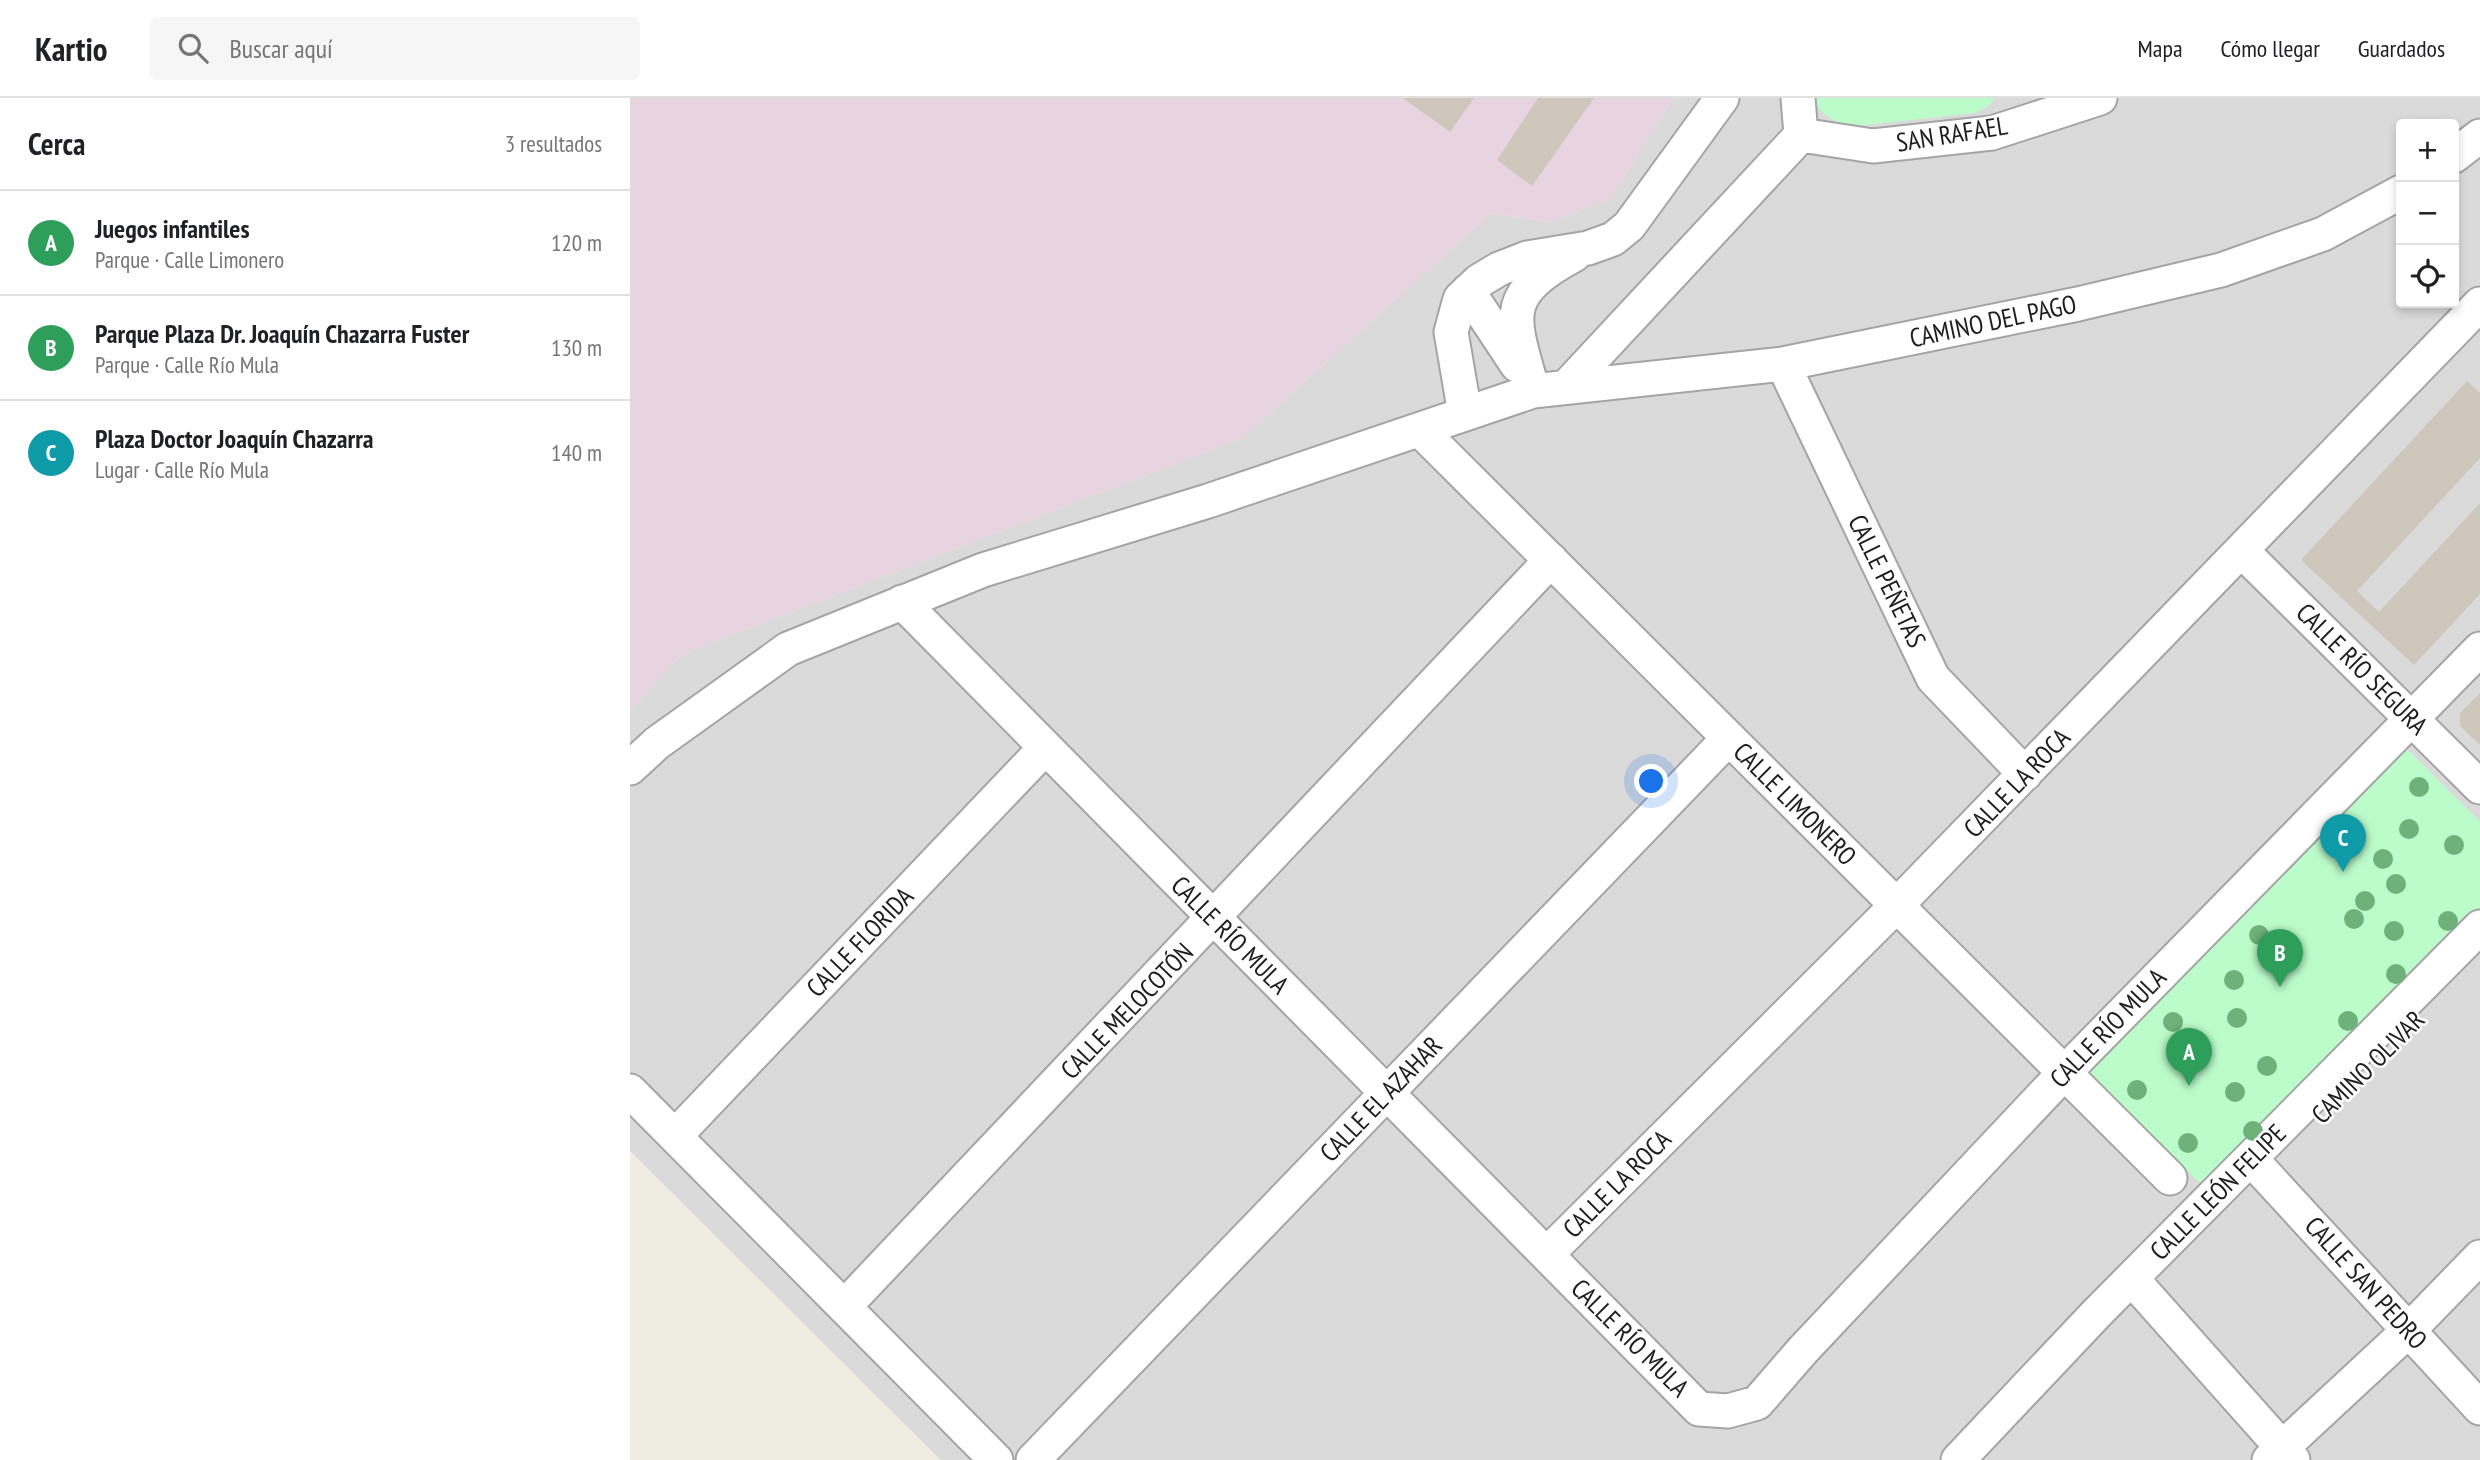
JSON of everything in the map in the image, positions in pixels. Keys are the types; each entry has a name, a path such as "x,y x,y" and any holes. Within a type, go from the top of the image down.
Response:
{"street":[{"path":"1534,391 1515,327 1516,309 1526,289 1543,272 1588,248 1613,239 1629,226 1722,98"},
{"path":"1568,385 1801,135 1798,98"},
{"name":"SAN RAFAEL","path":"1801,135 1873,146 1993,133 2100,98"},
{"path":"2459,152 2480,136"},
{"name":"CAMINO DEL PAGO","path":"630,768 657,743 788,649 902,601 983,570 1208,501 1534,391 1568,385 1783,364 2078,304 2221,270 2323,234 2396,195"},
{"path":"1465,414 1451,332 1460,299 1499,269 1527,258 1588,248"},
{"path":"1468,291 1534,391"},
{"name":"CALLE LA ROCA","path":"1547,1254 1897,905 2243,552 2480,304"},
{"name":"CALLE PEÑETAS","path":"1783,364 1933,678 2025,774"},
{"name":"CALLE LIMONERO","path":"1420,430 2170,1178"},
{"name":"CALLE RÍO SEGURA","path":"2243,552 2480,787"},
{"name":"CALLE MELOCOTÓN","path":"844,1307 1551,560"},
{"name":"CALLE RÍO MULA","path":"902,601 1699,1409 1728,1411 1757,1403 1803,1350 2065,1072 2480,649"},
{"name":"CALLE EL AZAHAR","path":"1033,1460 1730,738"},
{"name":"CALLE FLORIDA","path":"675,1136 1045,748"},
{"name":"CALLE LEÓN FELIPE","path":"1958,1460 2137,1286 2251,1159 2480,928"},
{"name":"CAMINO OLIVAR","path":"2280,1188 2278,1157 2480,955"},
{"path":"630,1091 996,1460"},
{"name":"CALLE SAN PEDRO","path":"2251,1159 2480,1408"},
{"path":"2137,1286 2281,1456 2480,1257"}],"shaded area":[{"path":"630,98 1673,98 1611,198 1551,222 1491,213 1242,438 682,654 630,710"},
{"path":"1673,98 2480,98 2480,1460 941,1460 630,1151 630,710 682,654 1242,438 1491,213 1551,222 1611,198"}],"green space":[{"path":"1811,98 1995,98 1987,107 1975,113 1857,126 1842,124 1830,118"},
{"path":"2401,743 2480,822 2480,907 2200,1183 2083,1066"}],"building":[{"path":"1403,98 1474,98 1450,132"},
{"path":"1538,98 1594,98 1532,186 1497,160"},
{"path":"2467,381 2480,393 2480,458 2357,591 2379,612 2480,503 2480,594 2414,665 2301,560"},
{"path":"2480,693 2480,745 2460,726 2460,713"}],"place":[{"name":"Plaza Doctor Joaquín Chazarra","path":"2343,872"},
{"name":"Parque Plaza Dr. Joaquín Chazarra Fuster","path":"2280,987"},
{"name":"Juegos infantiles","path":"2189,1086"}]}
